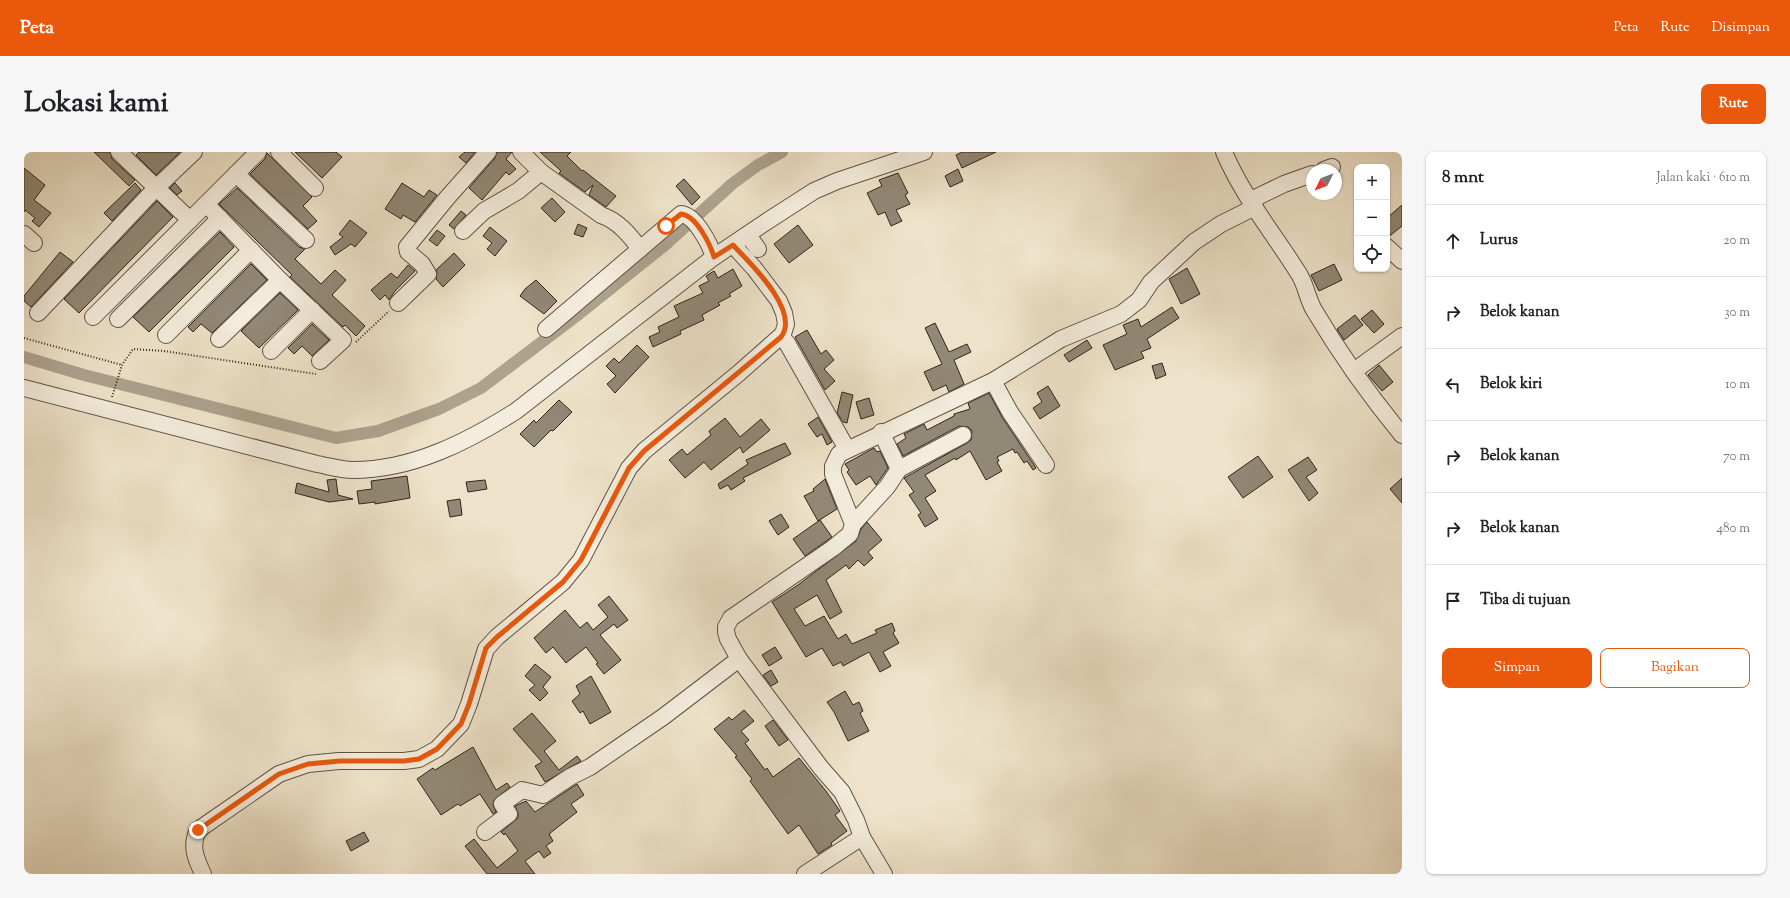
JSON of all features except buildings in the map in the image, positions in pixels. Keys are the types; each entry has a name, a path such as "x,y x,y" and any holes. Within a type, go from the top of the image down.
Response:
{"street":[{"path":"38,313 157,187 194,152"},
{"path":"93,317 258,152"},
{"path":"279,152 315,188"},
{"path":"398,303 428,274 422,264 408,252 407,247 447,198 488,152"},
{"path":"521,152 541,172 601,215 611,218 629,234 640,249"},
{"path":"24,388 317,464 352,470 384,468 421,459 485,431 510,415 661,300 712,251 733,245 814,191 866,170 924,152"},
{"path":"1224,152 1238,180 1300,276 1310,304 1354,371 1383,412 1402,435"},
{"path":"121,153 190,220"},
{"path":"463,231 484,211 518,191 541,172"},
{"path":"236,174 306,240"},
{"path":"853,524 833,474 835,458 838,454 993,381 1061,339 1121,314 1136,303 1152,282 1194,242 1284,184 1306,176"},
{"path":"206,204 280,280 343,340 320,361"},
{"path":"546,329 681,214 692,218 712,251"},
{"path":"118,319 220,218"},
{"path":"748,235 758,249"},
{"path":"203,874 197,861 193,846 198,830 279,774 308,764 340,761 404,761 419,759 437,749 461,724 469,704 486,648 563,582 581,560 629,468 644,451 781,337 786,324 779,300 754,268 733,245"},
{"path":"166,335 251,250"},
{"path":"1390,250 1402,261"},
{"path":"219,339 280,280"},
{"path":"271,351 312,310"},
{"path":"1354,371 1402,336"},
{"path":"781,337 787,343 847,449"},
{"path":"993,381 1010,412 1046,466"},
{"path":"882,432 899,469"},
{"path":"884,874 862,837 856,820 842,792 821,768 739,659 728,639 726,628 731,618 834,548 847,537 853,524 887,487 899,469 962,435"},
{"path":"485,832 509,814 502,804 522,790 543,795 570,778 590,768 663,717 739,659"},
{"path":"805,874 862,837"}],"path":[{"path":"24,338 122,365"},
{"path":"112,397 120,376"}],"waterway":[{"path":"24,357 84,375 336,438 378,431 439,409 481,388 575,317 665,245 732,184 758,165 782,152"}],"route":[{"path":"198,830 279,774 308,764 340,761 404,761 419,759 437,749 461,724 469,704 481,660 486,648 563,582 581,560 629,468 644,451 675,424 781,337 786,324 779,300 754,268 733,245 714,257 710,245 692,218 685,214 681,214 666,226"}]}
